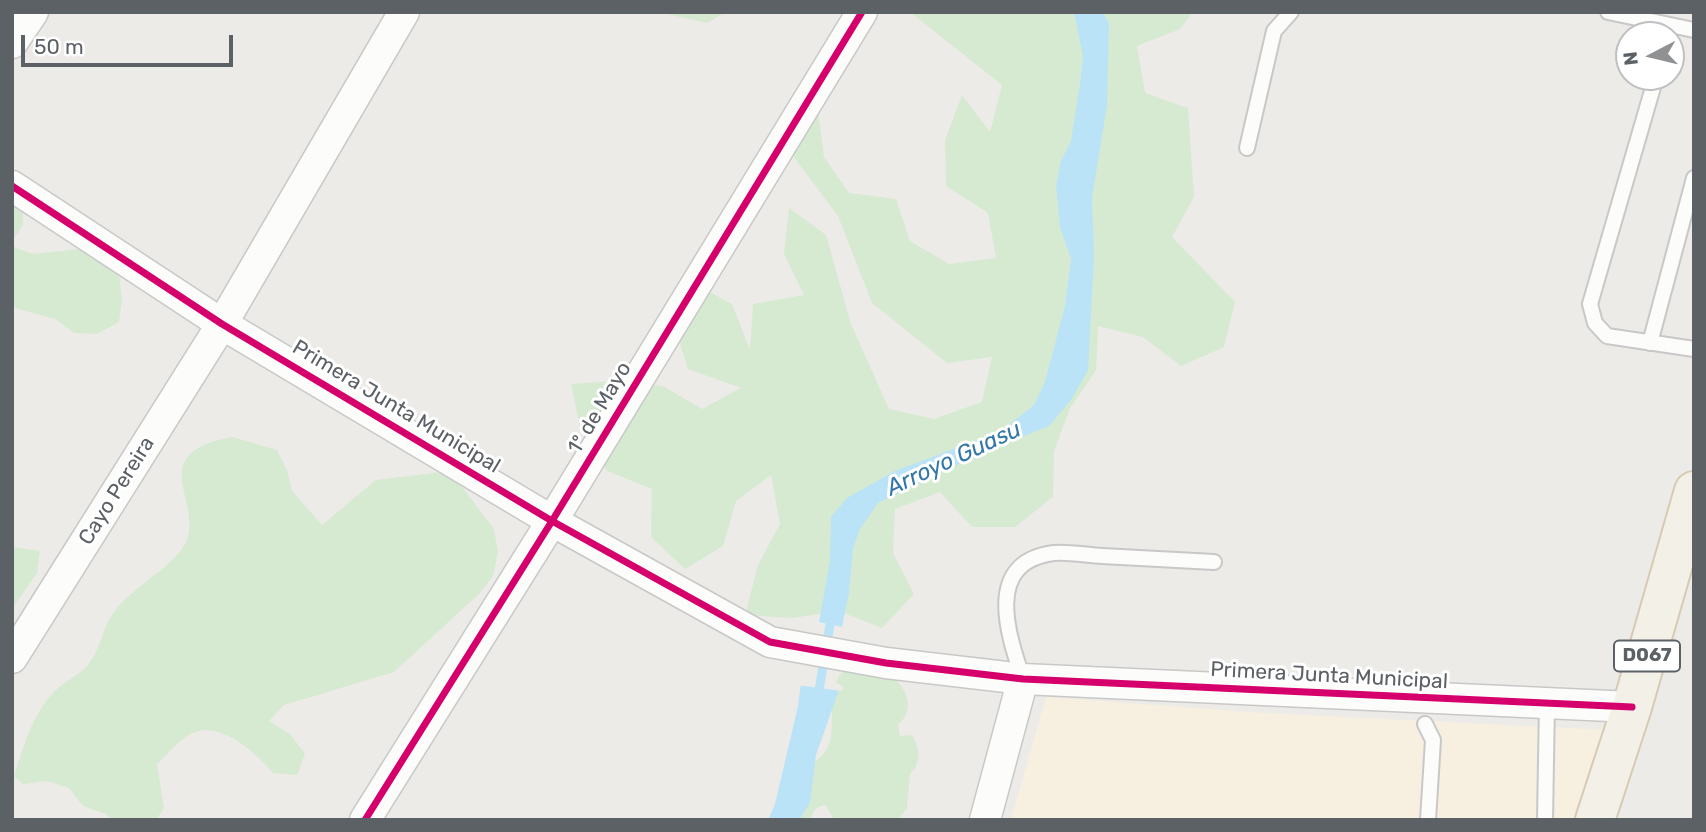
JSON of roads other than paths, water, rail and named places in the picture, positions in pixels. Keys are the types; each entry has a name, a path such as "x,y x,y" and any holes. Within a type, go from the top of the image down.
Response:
{"main road":[{"name":"D067","path":"1595,820 1632,707 1694,491"}],"street":[{"path":"12,43 33,12"},
{"name":"Cayo Pereira","path":"12,658 222,324 404,12"},
{"name":"1º de Mayo","path":"365,820 552,521 862,12"},
{"name":"Primera Junta Municipal","path":"12,186 222,324 552,521 771,642 886,663 1023,679 1632,707"},
{"path":"985,820 1023,679"}],"lane":[{"path":"1247,148 1275,31 1291,12"},
{"path":"1608,12 1637,21"},
{"path":"1652,91 1590,304 1595,323 1607,335 1694,349"},
{"path":"1650,343 1694,178"},
{"path":"1023,679 1009,639 1006,615 1006,593 1013,575 1022,564 1054,553 1214,562"},
{"path":"1545,820 1547,703"},
{"path":"1425,724 1433,740 1428,820"}],"water":[{"path":"1074,12 1103,12 1109,23 1107,105 1092,198 1094,257 1088,370 1071,400 1049,426 982,453 878,503 860,529 853,548 849,593 842,627 819,622 830,561 831,517 847,498 895,471 1001,431 1034,405 1045,382 1065,306 1071,259 1060,227 1056,186 1061,161 1071,141 1083,56"},
{"path":"801,682 840,687 816,755 810,803 799,820 768,820 775,804"}],"waterway":[{"name":"Arroyo Guasu","path":"818,696 832,613"}]}
